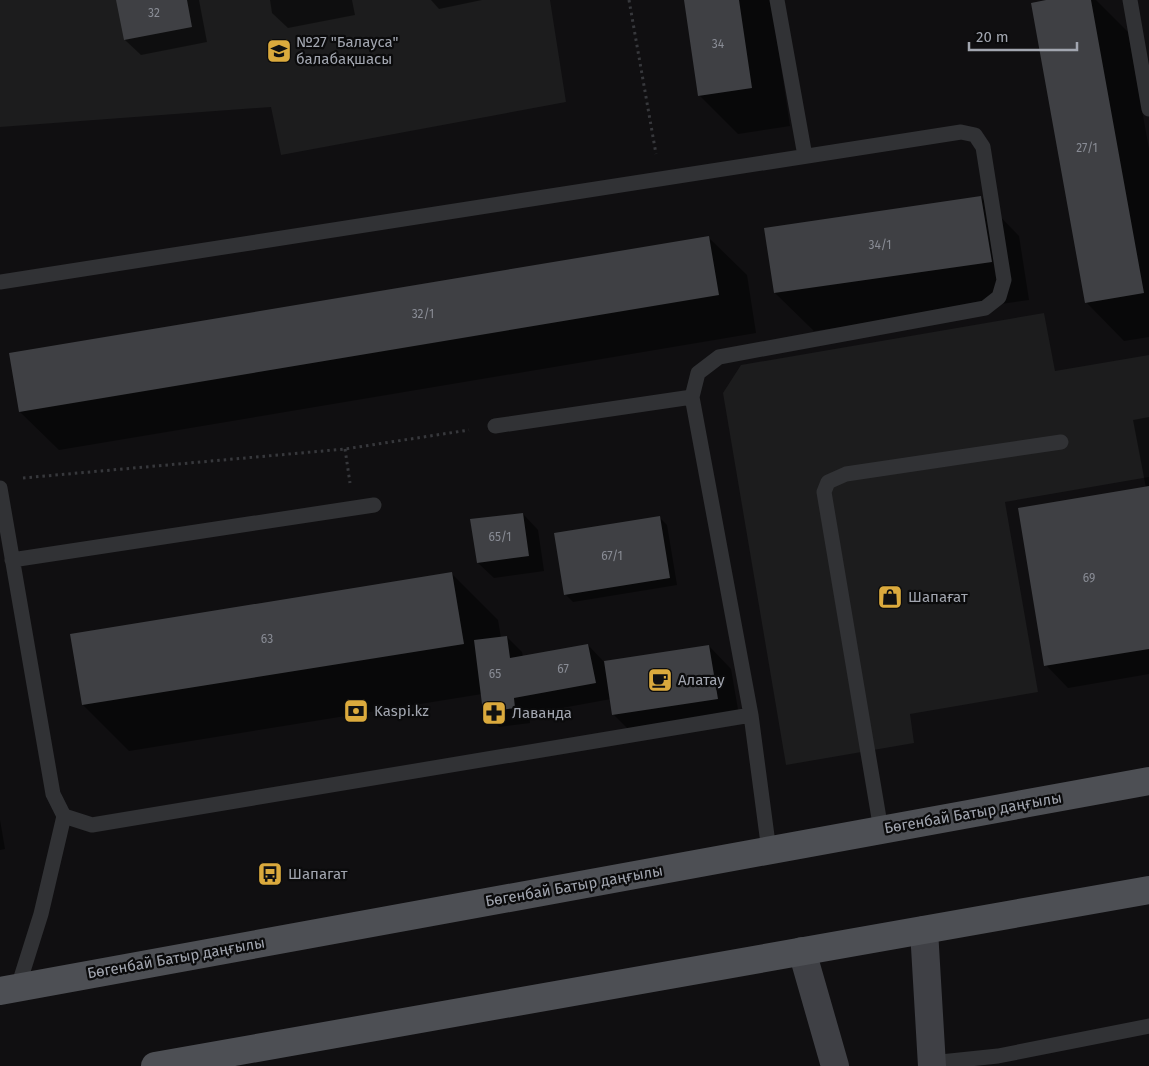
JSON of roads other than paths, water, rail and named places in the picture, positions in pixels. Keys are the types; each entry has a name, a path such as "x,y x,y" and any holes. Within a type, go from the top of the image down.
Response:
{"main road":[{"name":"Бөгенбай Батыр даңғылы","path":"9,989 1149,781"},
{"path":"155,1066 1149,890"}],"street":[{"path":"924,930 932,1064"},
{"path":"802,951 835,1066"}],"lane":[{"path":"777,0 805,156"},
{"path":"1130,0 1149,109"},
{"path":"0,282 961,132 975,135 983,147 1004,280 999,297 985,308 719,357 698,374 692,397 751,715 769,850"},
{"path":"495,426 692,397"},
{"path":"881,830 824,492 828,482 846,474 1061,442"},
{"path":"0,488 53,794 64,816 41,914 9,989"},
{"path":"12,560 374,505"},
{"path":"64,816 92,825 751,715"},
{"path":"932,1064 999,1061 1149,1026"}],"place":[{"name":"№27 \"Балауса\" балабақшасы","path":"279,51"},
{"name":"Шапағат","path":"890,597"},
{"name":"Алатау","path":"660,680"},
{"name":"Kaspi.kz","path":"356,711"},
{"name":"Лаванда","path":"494,713"},
{"name":"Шапагат","path":"270,874"}]}
